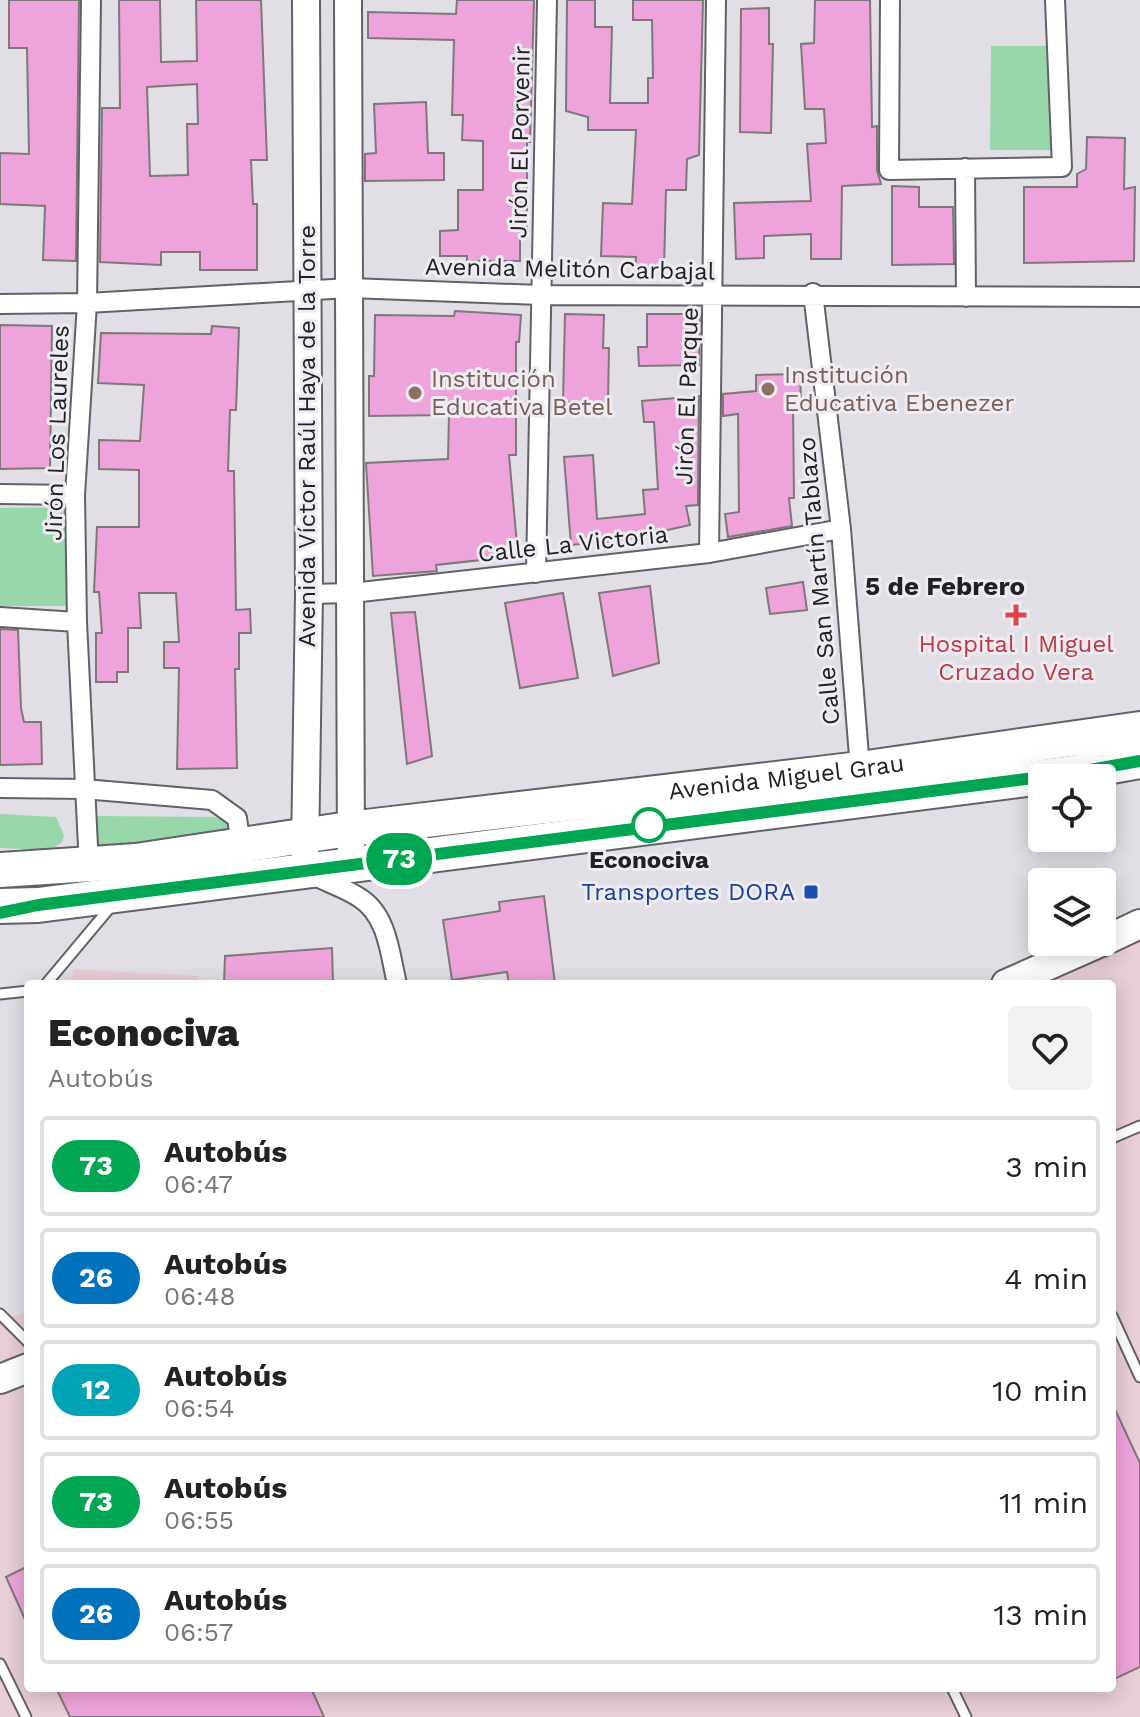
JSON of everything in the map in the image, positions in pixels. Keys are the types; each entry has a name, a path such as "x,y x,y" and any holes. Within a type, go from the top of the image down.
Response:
{"highway":[{"name":"Avenida Miguel Grau","path":"0,870 89,867 349,829 860,769 1140,729"},
{"name":"Avenida Miguel Grau","path":"0,906 38,905 306,871 347,878 1140,761"}],"main road":[{"name":"Avenida Víctor Raúl Haya de la Torre","path":"306,0 309,594 306,871"},
{"name":"Avenida Víctor Raúl Haya de la Torre","path":"347,878 352,593 348,0"},
{"path":"1116,935 1140,924"},
{"path":"1015,980 1070,956"},
{"path":"0,1379 24,1370"}],"street":[{"name":"Jirón Los Laureles","path":"89,867 77,622 75,495 87,303 91,0"},
{"name":"Jirón El Porvenir","path":"536,573 547,0"},
{"name":"Jirón El Parque","path":"709,553 715,295 716,0"},
{"path":"890,0 889,170 1062,167 1055,0"},
{"path":"965,168 966,297"},
{"name":"Avenida Melitón Carbajal","path":"0,304 87,303 350,288 540,295 813,293 1140,297"},
{"name":"Calle San Martín Tablazo","path":"813,293 841,529 860,769"},
{"path":"0,494 75,495"},
{"name":"Calle La Victoria","path":"309,594 352,593 709,553 841,529"},
{"path":"0,617 77,622"},
{"path":"0,788 84,789 212,800 237,818 241,846"},
{"path":"347,878 384,928 396,980"},
{"name":"Avenida Miguel Grau","path":"0,913 38,905"}],"lane":[{"path":"49,980 120,895"},
{"path":"0,994 24,991"},
{"path":"1116,1136 1140,1126"},
{"path":"0,1314 24,1338"},
{"path":"1116,1325 1140,1377"},
{"path":"0,1664 26,1717"},
{"path":"954,1692 966,1717"}],"shaded area":[{"path":"1140,929 1140,1717 0,1717 0,1321 24,1312 24,1692 1116,1692 1116,980 991,980 1061,956 1116,956 1116,937"},
{"path":"73,969 199,976 198,980 72,980"}],"green space":[{"path":"991,46 1053,46 1053,150 990,150"},
{"path":"61,507 70,516 74,597 65,606 0,606 0,508"},
{"path":"0,814 56,817 64,835 62,842 51,850 0,848"},
{"path":"91,816 221,817 228,820 230,829 97,850"}],"building":[{"path":"9,0 79,0 76,261 43,260 45,206 0,204 0,153 29,154 27,48 9,48"},
{"path":"119,0 160,0 161,62 197,61 196,0 261,0 267,160 251,160 253,204 257,204 257,270 200,270 200,252 161,252 161,265 100,262 102,108 120,108","holes":["197,84 198,124 187,124 188,175 150,176 147,87"]},
{"path":"457,0 534,0 530,142 527,142 527,233 520,233 520,261 467,261 467,256 440,256 440,231 458,230 458,190 483,190 483,141 462,140 463,115 452,115 454,40 368,38 368,12 456,14"},
{"path":"567,0 595,0 595,27 612,27 610,103 648,103 648,78 653,78 652,20 633,20 633,0 703,0 699,155 687,159 686,190 666,190 664,270 635,269 636,257 601,256 603,203 632,204 636,130 588,130 588,117 566,111"},
{"path":"815,0 870,0 872,127 877,126 877,170 881,184 842,186 841,259 811,259 811,234 764,236 764,258 736,259 734,203 811,201 807,144 826,143 824,109 805,109 801,44 814,43"},
{"path":"769,8 769,44 773,44 771,133 740,132 741,9"},
{"path":"426,102 428,153 444,153 444,180 365,181 365,154 376,153 374,104"},
{"path":"1087,137 1125,138 1124,189 1135,187 1134,261 1024,263 1024,187 1077,187 1077,174 1086,169"},
{"path":"892,186 919,187 919,207 953,207 954,264 892,265"},
{"path":"455,311 521,315 519,342 516,342 516,455 509,455 518,556 436,565 437,571 373,576 366,463 448,459 449,415 369,416 369,376 374,376 375,315 454,316"},
{"path":"565,314 604,315 603,348 609,348 608,403 563,402"},
{"path":"647,314 700,314 699,365 639,366 638,347 647,347"},
{"path":"0,325 52,326 50,468 0,469"},
{"path":"212,326 239,328 236,410 230,410 228,471 234,471 236,610 250,609 251,633 239,633 239,669 235,669 237,768 177,769 179,668 164,668 164,642 179,642 176,593 139,593 141,628 128,628 128,672 117,672 117,682 96,682 96,633 102,633 99,592 94,592 97,527 139,527 139,470 99,469 99,440 140,441 144,385 98,383 101,333 211,334"},
{"path":"800,374 801,403 793,403 794,498 789,498 792,526 728,537 725,514 739,512 738,414 723,416 723,394 756,391 756,375"},
{"path":"699,396 698,505 686,506 690,525 623,540 571,545 564,457 593,455 597,519 645,514 643,490 658,489 654,422 644,422 642,401"},
{"path":"803,582 807,610 770,614 766,588"},
{"path":"650,586 659,663 613,676 599,593"},
{"path":"563,593 578,678 520,688 505,603"},
{"path":"415,612 432,756 407,764 391,613"},
{"path":"0,629 18,630 21,708 24,722 41,722 42,764 0,765"},
{"path":"544,896 554,980 508,980 507,972 452,980 443,920 500,911 499,902"},
{"path":"332,948 333,980 224,980 225,956"},
{"path":"1116,1412 1140,1463 1140,1667 1116,1678"},
{"path":"24,1568 24,1617 6,1577"},
{"path":"58,1692 313,1692 324,1717 70,1717"}],"bus line":[{"name":"73","path":"0,913 38,905 503,844 1073,773 1140,761"}],"place":[{"name":"Institución Educativa Ebenezer","path":"768,389"},
{"name":"Institución Educativa Betel","path":"415,393"},
{"name":"Hospital I Miguel Cruzado Vera","path":"1016,615"},
{"name":"Econociva","path":"649,825"},
{"name":"Transportes DORA","path":"811,892"}],"district":[{"name":"5 de Febrero","path":"945,586"}]}
